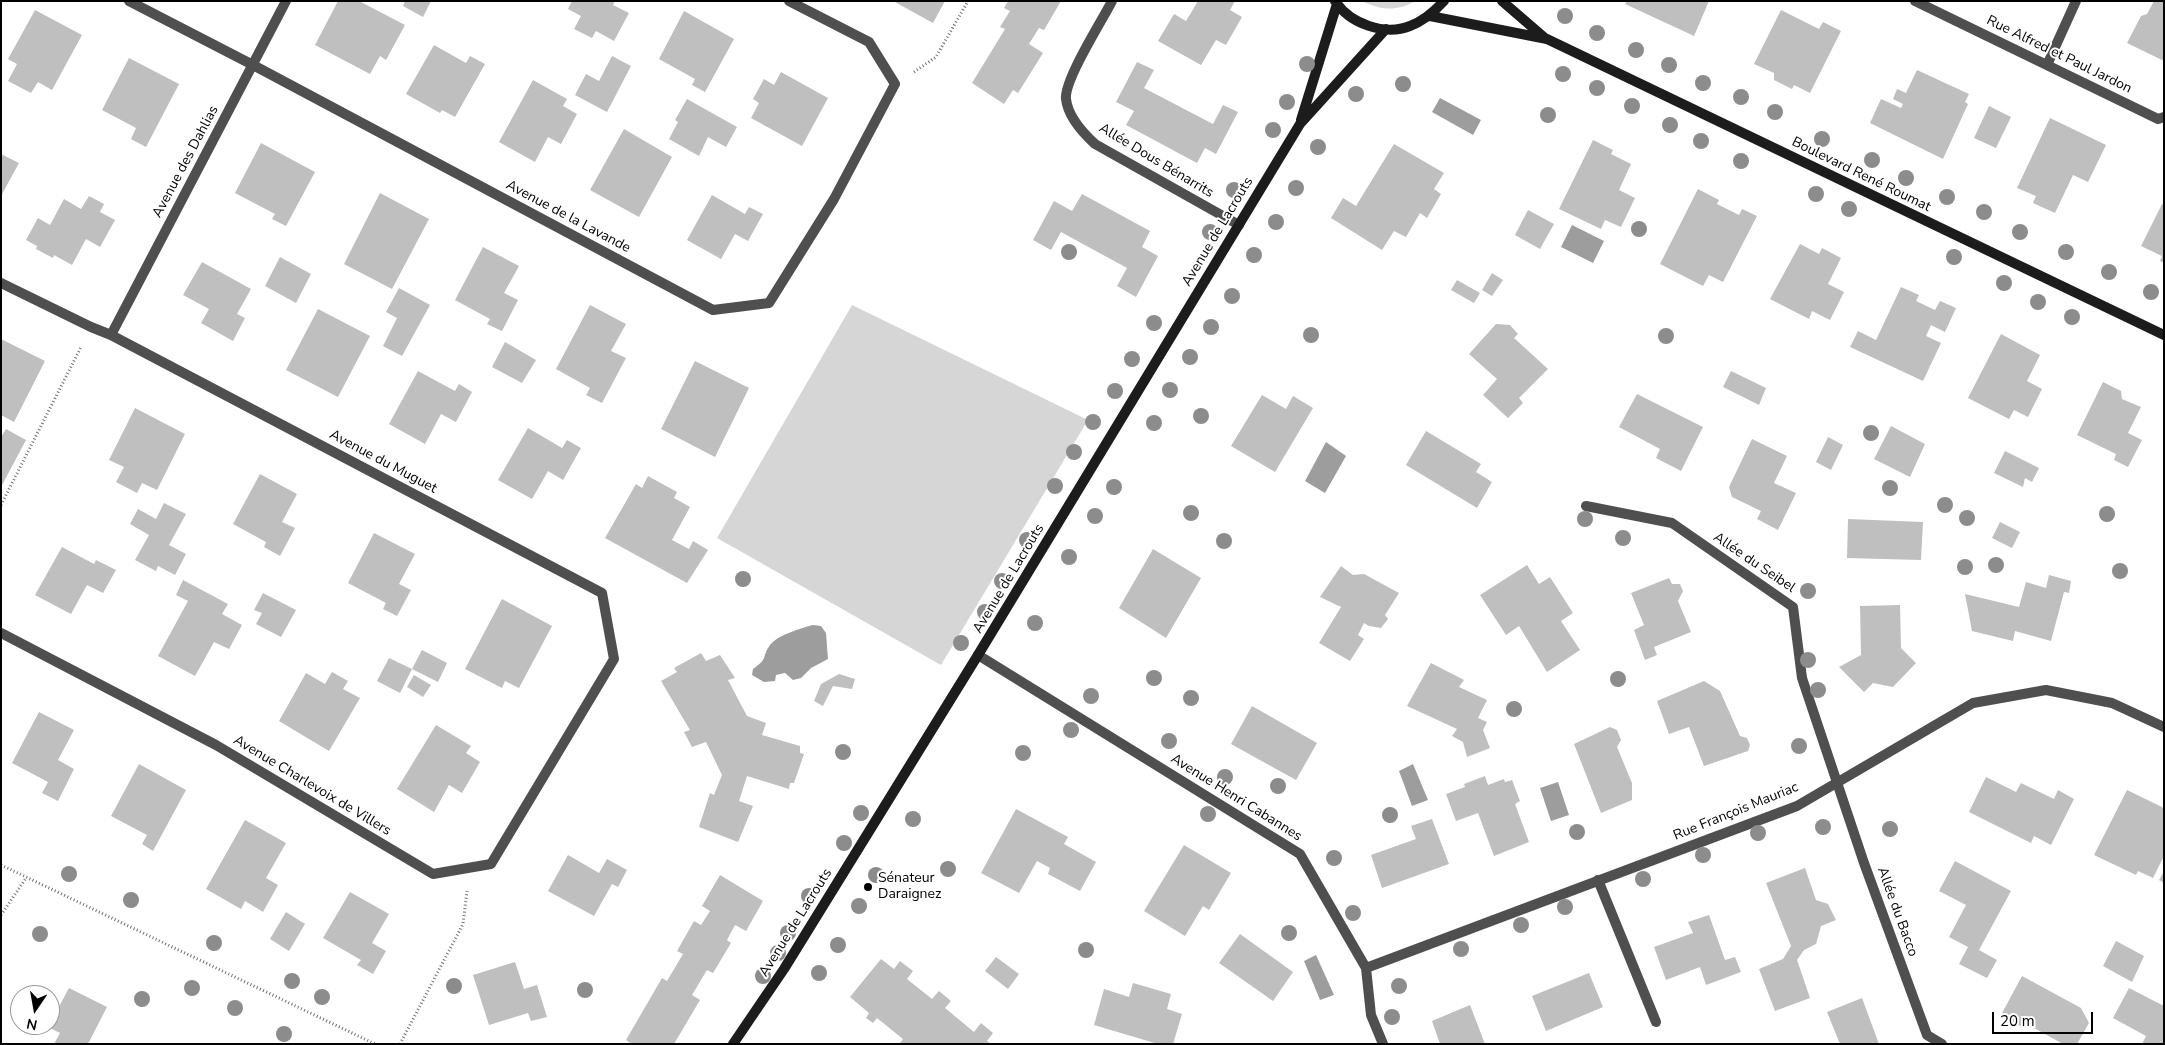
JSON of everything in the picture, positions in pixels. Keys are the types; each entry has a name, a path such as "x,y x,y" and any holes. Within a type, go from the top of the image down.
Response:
{"street":[{"path":"129,1 253,65"},
{"name":"Avenue des Dahlias","path":"111,335 286,1"},
{"path":"789,1 869,42 895,84"},
{"name":"Allée Dous Bénarrits","path":"1112,1 1069,82 1066,99 1072,116 1081,131 1095,144 1239,225"},
{"path":"1336,3 1350,17 1367,26 1386,29 1409,27 1430,16 1444,1"},
{"name":"Boulevard René Roumat","path":"1502,1 1547,40"},
{"name":"Rue Alfred et Paul Jardon","path":"1915,1 2158,119 2164,117"},
{"path":"2047,65 2076,1"},
{"name":"Avenue de Lacrouts","path":"1300,124 1336,3"},
{"name":"Boulevard René Roumat","path":"1430,16 1547,40 2164,335"},
{"name":"Avenue de Lacrouts","path":"733,1044 784,969 978,655 1300,124 1386,29"},
{"name":"Avenue de la Lavande","path":"253,65 713,310 769,303 834,199 895,84"},
{"name":"Avenue du Muguet","path":"1,282 111,335 602,593 614,659 562,745"},
{"name":"Allée du Seibel","path":"1586,506 1672,523 1793,606 1802,678 1836,781"},
{"name":"Avenue Charlevoix de Villers","path":"1,634 216,745 433,874 491,864 562,745"},
{"name":"Avenue Henri Cabannes","path":"978,655 1300,854 1366,968 1371,1015 1383,1044"},
{"name":"Rue François Mauriac","path":"1366,968 1797,806 1836,781 1973,703 2046,690 2112,703 2164,727"},
{"name":"Allée du Bacco","path":"1836,781 1927,1035 1942,1044"},
{"path":"1598,880 1656,1022"}],"path":[{"path":"895,84 936,57 968,1"},
{"path":"1,505 91,327"},
{"path":"1,864 375,1044"},
{"path":"400,1044 464,924 469,868"},
{"path":"1,915 26,878"}],"shaded area":[{"path":"1362,1 1415,1 1402,7 1382,8"},
{"path":"1440,98 1481,120 1473,135 1432,112"},
{"path":"1572,225 1604,241 1593,263 1561,247"},
{"path":"852,305 1088,420 941,665 717,538"},
{"path":"1326,442 1346,456 1325,493 1305,481"},
{"path":"813,625 821,626 826,633 828,659 811,668 801,678 793,680 785,673 776,675 775,681 764,682 752,675 753,669 763,660 767,649 773,641 790,632"},
{"path":"1413,764 1428,800 1412,806 1399,771"},
{"path":"1558,782 1569,815 1551,821 1540,788"},
{"path":"1316,955 1334,995 1320,1000 1304,961"}],"building":[{"path":"338,1 359,1 405,25 386,60 380,56 370,74 315,45"},
{"path":"405,1 431,1 423,17 403,6"},
{"path":"572,1 615,1 613,5 629,13 614,41 596,31 592,38 574,29 581,16 568,9"},
{"path":"893,1 945,1 933,23"},
{"path":"1008,1 1061,1 1044,30 1039,28 1029,44 1043,53 1018,93 1013,90 1004,104 972,83 1005,29 1000,27 1010,11 1004,8"},
{"path":"1198,1 1235,1 1230,10 1242,17 1226,45 1216,40 1201,65 1158,41 1174,14 1186,21"},
{"path":"1627,1 1709,1 1694,36 1625,4"},
{"path":"2154,1 2164,1 2164,61 2127,43 2141,16 2147,14"},
{"path":"35,10 82,35 52,90 38,82 31,93 8,81 17,64 8,59"},
{"path":"1781,10 1819,29 1823,22 1841,31 1810,93 1794,85 1792,89 1774,80 1774,73 1754,64"},
{"path":"684,11 734,39 705,92 692,85 695,79 659,59"},
{"path":"434,45 466,63 470,56 485,64 455,117 442,110 440,113 406,94"},
{"path":"612,56 631,66 607,112 575,95 586,74 599,81"},
{"path":"129,58 179,84 146,147 131,139 136,128 102,110"},
{"path":"1137,62 1154,70 1144,88 1213,124 1223,105 1238,112 1216,154 1205,148 1197,163 1126,125 1134,111 1116,102"},
{"path":"1917,70 1969,94 1965,102 1968,104 1943,159 1870,123 1881,99 1901,108 1903,104 1893,99 1897,89 1906,93"},
{"path":"781,72 828,98 802,146 751,118 759,103 753,99 764,79 774,85"},
{"path":"533,80 567,99 563,106 577,114 561,144 548,137 535,162 499,142"},
{"path":"687,99 737,127 726,147 708,137 699,156 669,139 678,122 675,120"},
{"path":"1989,106 2011,117 1996,148 1974,138"},
{"path":"2050,118 2106,145 2088,182 2073,175 2055,213 2033,203 2036,196 2017,188"},
{"path":"624,129 672,157 639,217 590,190"},
{"path":"1593,140 1613,150 1611,154 1631,164 1619,190 1635,198 1621,227 1605,220 1601,229 1559,209"},
{"path":"261,143 315,172 286,226 272,219 275,214 235,193"},
{"path":"1394,144 1444,173 1434,189 1441,194 1427,218 1420,213 1406,237 1394,231 1382,250 1331,218 1343,198 1356,206"},
{"path":"1,154 19,163 1,196"},
{"path":"1698,189 1719,200 1717,204 1739,215 1742,209 1757,216 1723,282 1709,275 1703,286 1660,264"},
{"path":"380,193 429,219 392,289 344,264"},
{"path":"1082,194 1150,231 1142,247 1158,256 1136,297 1117,286 1127,268 1061,232 1051,250 1033,240 1054,201 1072,211"},
{"path":"712,195 745,214 749,207 763,214 748,241 735,234 721,259 687,240"},
{"path":"89,196 104,204 100,212 115,220 100,247 86,239 72,265 54,255 53,258 36,249 37,246 26,240 38,218 50,225 64,199 81,209"},
{"path":"2162,204 2164,205 2164,263 2160,261 2162,256 2141,246"},
{"path":"1528,210 1554,224 1540,249 1515,235"},
{"path":"1800,244 1819,254 1822,248 1841,258 1828,284 1844,292 1830,320 1812,311 1809,319 1770,299"},
{"path":"483,247 519,266 504,293 518,300 502,331 487,324 490,319 455,300"},
{"path":"280,257 311,274 296,303 265,286"},
{"path":"202,262 251,289 237,314 245,318 233,341 201,323 209,309 183,295"},
{"path":"1492,273 1503,280 1492,296 1482,290"},
{"path":"1457,280 1480,293 1474,303 1451,290"},
{"path":"1901,287 1919,295 1916,301 1935,310 1940,301 1956,308 1945,332 1931,325 1926,336 1941,343 1923,381 1850,347 1858,331 1876,340"},
{"path":"399,288 430,305 402,356 383,346 397,318 386,312"},
{"path":"590,305 626,324 611,351 626,358 602,403 586,395 590,388 556,369"},
{"path":"318,309 370,336 338,397 286,370"},
{"path":"1496,324 1510,325 1518,334 1514,338 1548,369 1519,398 1523,403 1508,418 1483,395 1497,379 1469,354"},
{"path":"2001,334 2040,355 2027,381 2042,389 2028,417 2014,410 2009,419 1968,398"},
{"path":"1,339 45,361 14,422 1,415"},
{"path":"505,342 536,360 522,383 492,367"},
{"path":"695,361 749,388 715,457 661,429"},
{"path":"418,371 455,391 459,384 472,392 456,422 441,414 425,444 389,424"},
{"path":"1731,371 1766,388 1759,405 1723,387"},
{"path":"2103,382 2121,391 2122,399 2141,407 2128,433 2142,440 2128,467 2114,460 2116,454 2077,435"},
{"path":"1637,394 1703,427 1681,471 1656,458 1660,449 1619,427"},
{"path":"1262,395 1286,409 1293,396 1313,408 1275,472 1231,446"},
{"path":"135,408 185,434 157,490 142,483 137,493 116,482 124,467 109,460"},
{"path":"1891,426 1925,444 1910,477 1874,459"},
{"path":"528,428 562,448 567,440 581,448 563,480 548,471 532,499 498,480"},
{"path":"6,429 26,440 1,487 1,437"},
{"path":"1426,431 1481,464 1476,472 1492,482 1477,508 1406,465"},
{"path":"1828,437 1843,445 1831,470 1816,462"},
{"path":"1752,439 1787,456 1774,483 1796,493 1778,530 1757,519 1761,511 1732,497 1729,487"},
{"path":"2005,451 2039,468 2032,482 2025,478 2023,487 1994,473"},
{"path":"260,474 297,494 282,522 295,528 280,556 264,547 266,542 233,524"},
{"path":"648,476 677,492 674,498 690,507 672,540 689,549 693,541 708,550 687,583 605,538 636,484 642,488"},
{"path":"164,503 186,514 169,545 186,554 175,575 158,566 156,571 135,560 149,535 130,524 138,509 156,519"},
{"path":"1848,519 1923,522 1921,560 1847,558"},
{"path":"2000,522 2020,532 2012,548 1992,538"},
{"path":"374,533 415,554 399,584 411,590 397,616 383,609 386,603 348,583"},
{"path":"62,547 94,564 96,560 116,570 103,593 87,585 71,614 35,595"},
{"path":"1153,549 1201,578 1166,638 1119,608"},
{"path":"1527,565 1539,584 1550,577 1573,613 1561,621 1580,650 1547,672 1519,626 1506,635 1480,595"},
{"path":"1341,566 1353,575 1364,574 1399,593 1385,615 1388,619 1381,628 1364,623 1358,635 1364,639 1350,661 1319,643 1341,607 1320,597"},
{"path":"2049,575 2071,581 2069,593 2064,592 2051,641 2015,631 2013,641 1972,631 1965,594 2019,607 2026,582 2046,588"},
{"path":"1669,578 1672,584 1680,584 1683,591 1678,601 1691,632 1654,647 1657,655 1645,660 1634,630 1644,625 1631,593"},
{"path":"183,580 228,604 222,614 242,625 229,649 214,642 195,676 158,656 188,601 176,595"},
{"path":"263,593 296,610 281,637 256,624 262,613 254,610"},
{"path":"502,599 552,626 519,688 505,681 502,688 465,669"},
{"path":"1900,605 1901,648 1916,663 1893,687 1873,683 1864,692 1839,667 1861,655 1860,606"},
{"path":"422,650 447,663 438,682 412,669"},
{"path":"701,653 706,661 720,655 735,678 728,680 747,716 766,723 762,735 800,746 800,753 804,754 794,783 790,783 789,789 747,776 739,801 753,806 738,842 699,827 710,793 714,795 722,775 706,742 692,747 684,732 690,730 661,681 677,672 674,668"},
{"path":"389,658 412,669 400,693 377,681"},
{"path":"1431,663 1464,680 1459,687 1487,700 1478,718 1487,722 1483,730 1490,748 1467,757 1463,742 1452,736 1457,729 1407,706"},
{"path":"332,672 348,681 343,689 360,698 329,751 279,721 306,673 325,684"},
{"path":"839,674 855,679 852,689 833,686 823,706 814,701 821,684"},
{"path":"414,675 431,685 423,697 407,687"},
{"path":"1704,681 1720,691 1740,736 1747,738 1750,745 1748,751 1704,766 1689,727 1669,734 1657,701"},
{"path":"1252,706 1317,743 1296,780 1231,744"},
{"path":"39,712 74,730 58,760 74,769 58,801 42,793 48,782 12,763"},
{"path":"436,725 471,746 466,753 480,762 462,793 449,785 434,812 397,789"},
{"path":"1610,727 1617,730 1621,740 1617,747 1632,783 1632,800 1601,813 1574,744"},
{"path":"139,764 186,790 153,851 142,844 147,835 111,816"},
{"path":"1485,776 1488,785 1504,779 1505,782 1512,780 1520,801 1515,804 1529,842 1494,856 1478,813 1456,821 1446,794 1465,787 1464,784"},
{"path":"1986,777 2016,792 2021,783 2054,799 2058,790 2074,799 2051,845 2034,836 2031,843 1969,812"},
{"path":"2127,790 2164,808 2164,856 2153,878 2138,871 2136,875 2094,855"},
{"path":"1016,809 1068,837 1064,844 1096,862 1080,891 1048,874 1050,868 1037,861 1019,893 981,873"},
{"path":"1432,819 1449,864 1382,888 1371,855 1416,839 1411,826"},
{"path":"245,820 286,843 266,878 278,885 263,912 245,901 241,909 206,889"},
{"path":"1184,845 1231,873 1209,910 1203,906 1185,936 1144,911"},
{"path":"568,855 599,873 607,859 627,870 618,887 612,884 594,916 548,891"},
{"path":"1955,861 2011,891 1979,950 1997,960 1987,978 1959,964 1968,947 1949,937 1966,905 1939,891"},
{"path":"1805,868 1816,900 1828,904 1836,920 1821,926 1816,944 1804,950 1797,960 1810,998 1775,1011 1759,969 1783,959 1791,946 1766,883"},
{"path":"2164,871 2164,883 2159,880"},
{"path":"720,875 763,901 746,931 735,925 727,940 731,943 713,973 707,970 692,995 700,1000 674,1044 632,1044 626,1040 662,978 667,981 683,954 677,951 694,921 701,925 710,911 702,906"},
{"path":"350,892 389,914 372,943 386,951 373,974 357,965 361,960 323,938"},
{"path":"286,912 305,924 289,951 270,939"},
{"path":"1709,915 1725,960 1735,957 1741,972 1706,985 1700,967 1666,980 1654,947 1693,933 1688,922"},
{"path":"1240,934 1293,972 1273,1001 1219,963"},
{"path":"2116,941 2144,956 2132,982 2103,966"},
{"path":"996,957 1019,974 1008,989 985,971"},
{"path":"881,959 894,969 900,961 913,971 907,979 932,999 939,991 951,1001 945,1008 974,1032 981,1023 993,1033 987,1041 991,1044 899,1044 903,1039 877,1018 873,1023 866,1018 869,1013 850,997"},
{"path":"515,962 524,989 537,985 547,1017 531,1021 528,1013 489,1025 473,975"},
{"path":"1589,973 1603,1007 1546,1031 1532,996"},
{"path":"2022,976 2081,1008 2089,1023 2077,1044 2063,1044 2025,1023 2022,1027 2001,1015"},
{"path":"1133,983 1171,994 1167,1009 1182,1014 1173,1044 1158,1044 1094,1025 1104,989 1129,997"},
{"path":"69,988 107,1007 88,1044 54,1044 60,1035 60,1005"},
{"path":"2129,988 2164,1006 2164,1044 2142,1044 2146,1036 2113,1018"},
{"path":"1862,998 1879,1044 1840,1044 1827,1012"},
{"path":"1470,1005 1485,1044 1440,1044 1432,1021"}],"place":[{"name":"Sénateur Daraignez","path":"868,887"}]}
